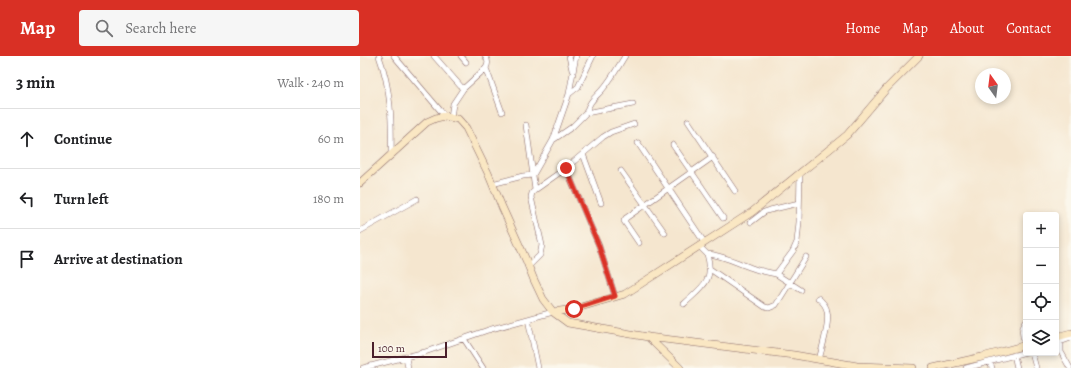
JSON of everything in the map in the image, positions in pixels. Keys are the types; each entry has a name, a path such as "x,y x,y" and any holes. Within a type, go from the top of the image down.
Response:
{"main road":[{"path":"553,312 574,309 625,294 752,212 847,135 887,88 919,56"},
{"path":"360,183 427,122 436,118 448,116 458,119 466,128 543,299 553,312 568,322 648,337 794,355 856,366 913,368"},
{"path":"1059,338 1071,333"},
{"path":"648,337 680,368"},
{"path":"932,368 961,365 982,357 1023,348"}],"street":[{"path":"379,56 387,86 392,121 391,155"},
{"path":"394,56 448,116 453,104 463,89 486,68 488,59 485,56"},
{"path":"434,56 463,89"},
{"path":"461,56 466,62"},
{"path":"568,56 573,73"},
{"path":"533,175 553,140 569,94 576,56"},
{"path":"569,94 578,87 593,56"},
{"path":"553,140 572,127 586,113 588,105 602,90 625,56"},
{"path":"486,68 502,112"},
{"path":"586,113 633,104"},
{"path":"688,121 735,191"},
{"path":"528,267 540,255 542,245 531,197 534,190 566,168 603,137 611,132 634,124"},
{"path":"526,125 534,190"},
{"path":"638,143 668,188 707,254 710,274 705,284 684,304"},
{"path":"673,144 723,218"},
{"path":"583,154 601,203"},
{"path":"639,244 625,223 624,219 713,157"},
{"path":"566,168 599,246 615,296"},
{"path":"621,171 665,233"},
{"path":"776,274 793,251 797,242 800,173"},
{"path":"492,184 533,175"},
{"path":"360,231 417,199"},
{"path":"751,222 759,215 770,210 799,203"},
{"path":"707,254 713,254 753,269 776,274 801,290"},
{"path":"710,268 765,307 769,308 776,305 806,257"},
{"path":"818,298 826,306 828,318 819,360"},
{"path":"363,368 425,352 503,325 553,312"},
{"path":"528,319 538,368"},
{"path":"464,338 484,368"},
{"path":"1070,368 1061,352 1059,338 1071,338"},
{"path":"966,368 977,367 1014,355 1023,349"},
{"path":"1014,355 1017,368"},
{"path":"1033,356 1036,368"},
{"path":"406,357 408,368"},
{"path":"990,362 992,368"}],"route":[{"path":"566,168 599,246 615,296 574,309"}]}
